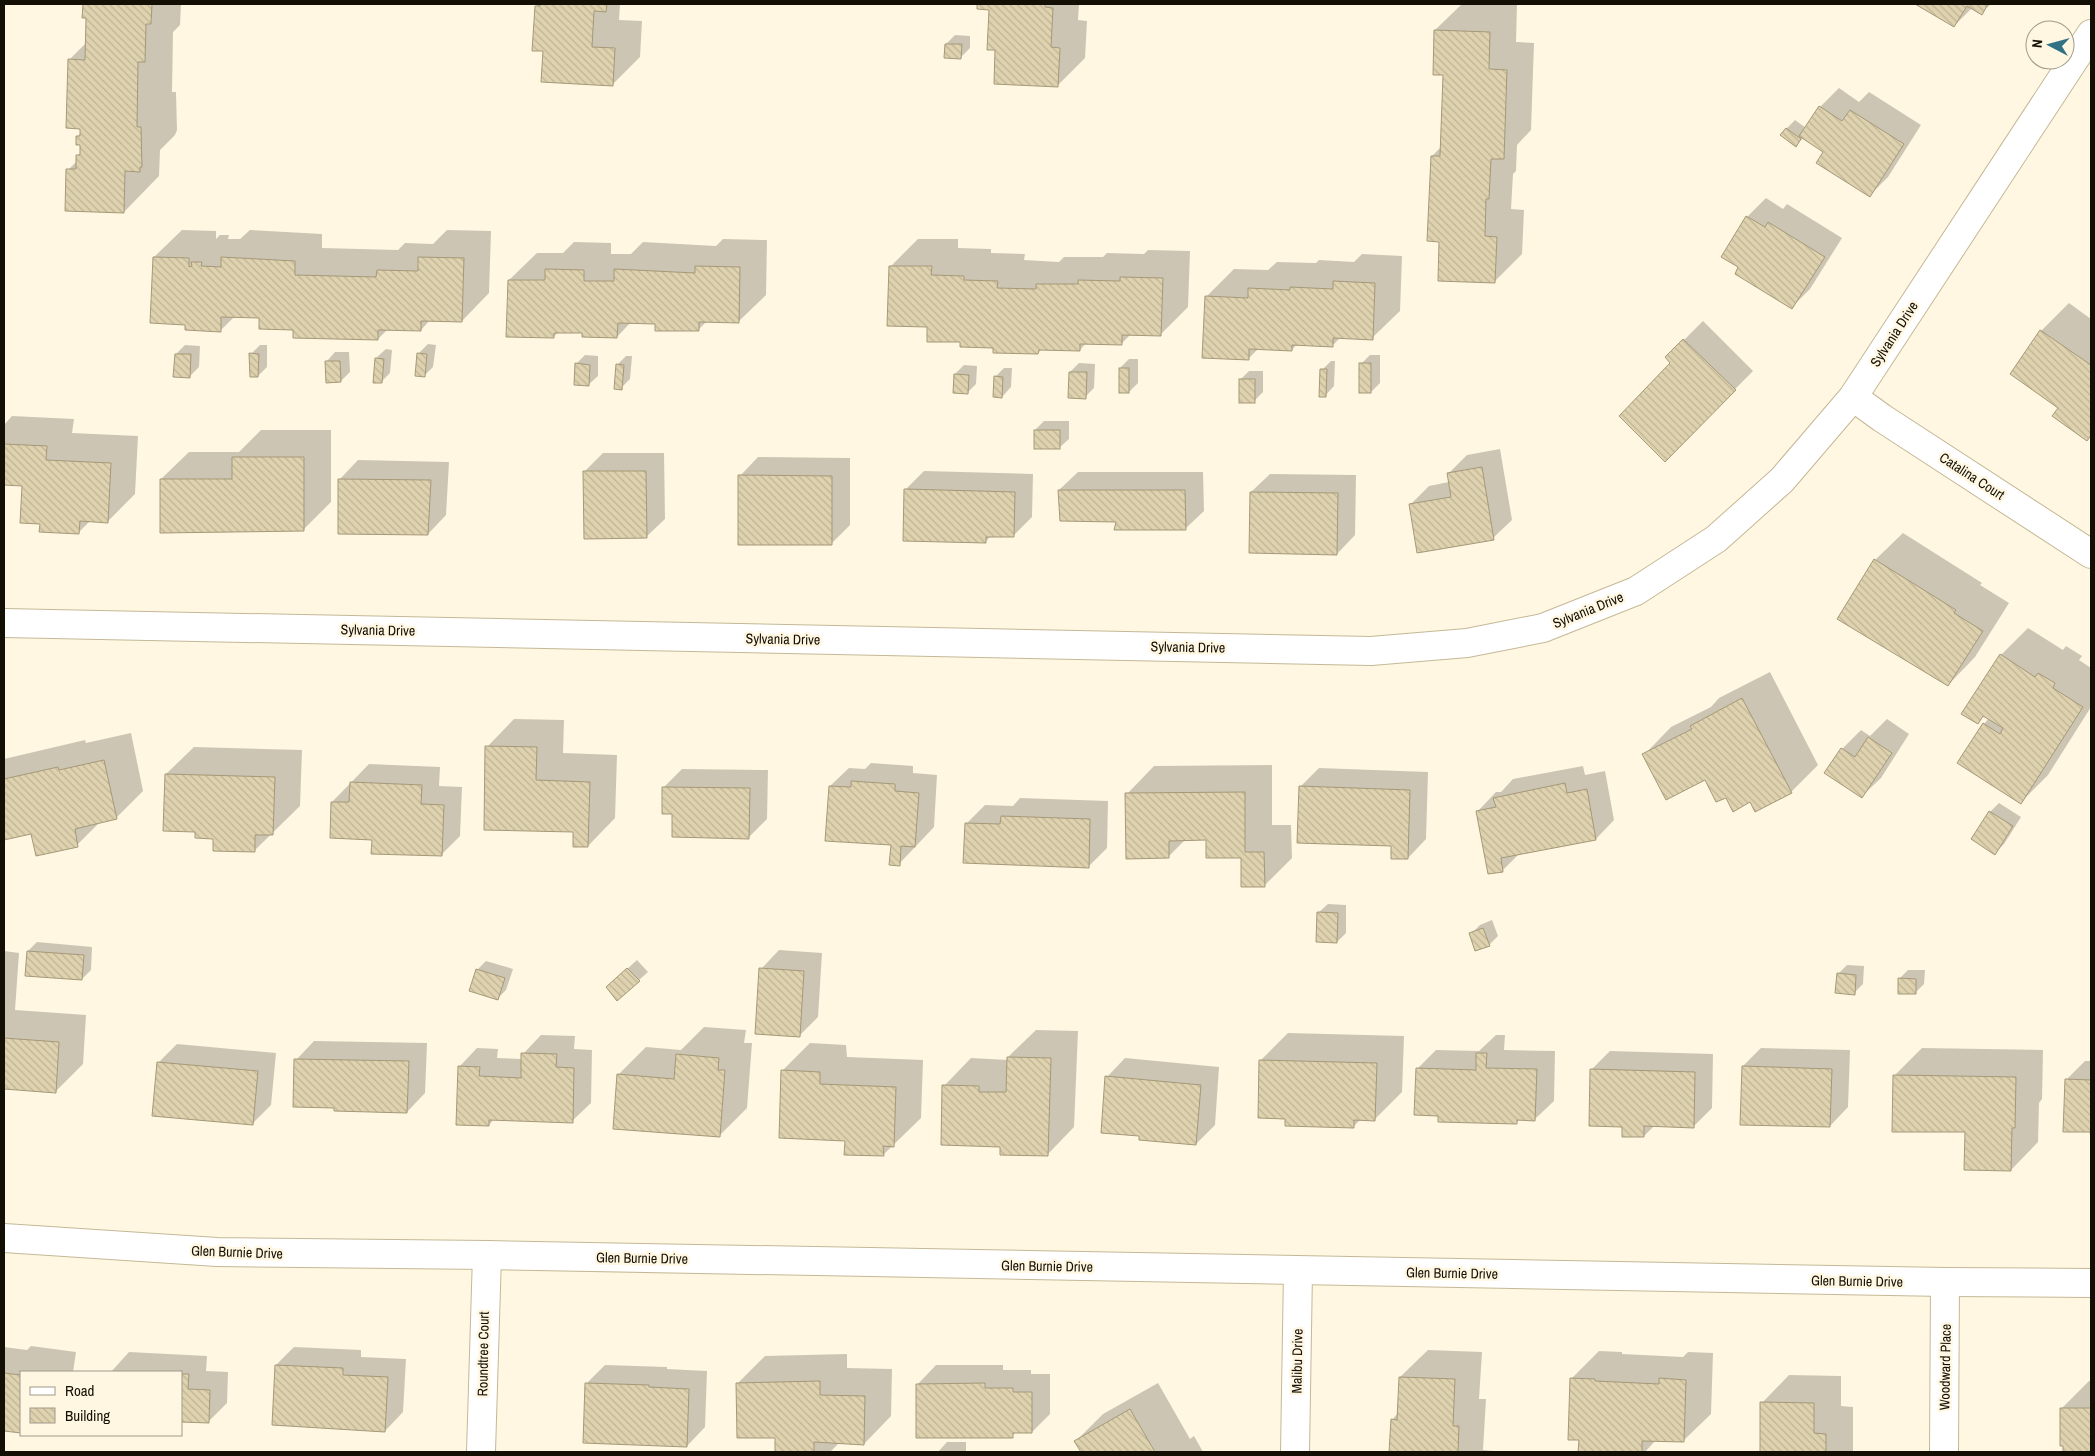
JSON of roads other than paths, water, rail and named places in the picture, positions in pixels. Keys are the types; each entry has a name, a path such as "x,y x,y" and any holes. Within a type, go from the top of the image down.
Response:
{"street":[{"name":"Sylvania Drive","path":"4,623 1371,651 1466,643 1543,628 1636,591 1716,539 1782,480 1853,397 2091,34"},
{"name":"Catalina Court","path":"1853,397 1882,418 2091,554"},
{"name":"Glen Burnie Drive","path":"4,1238 218,1252 2091,1283"},
{"name":"Roundtree Court","path":"481,1452 487,1255"},
{"name":"Malibu Drive","path":"1295,1452 1298,1270"},
{"name":"Woodward Place","path":"1944,1452 1945,1282"}]}
